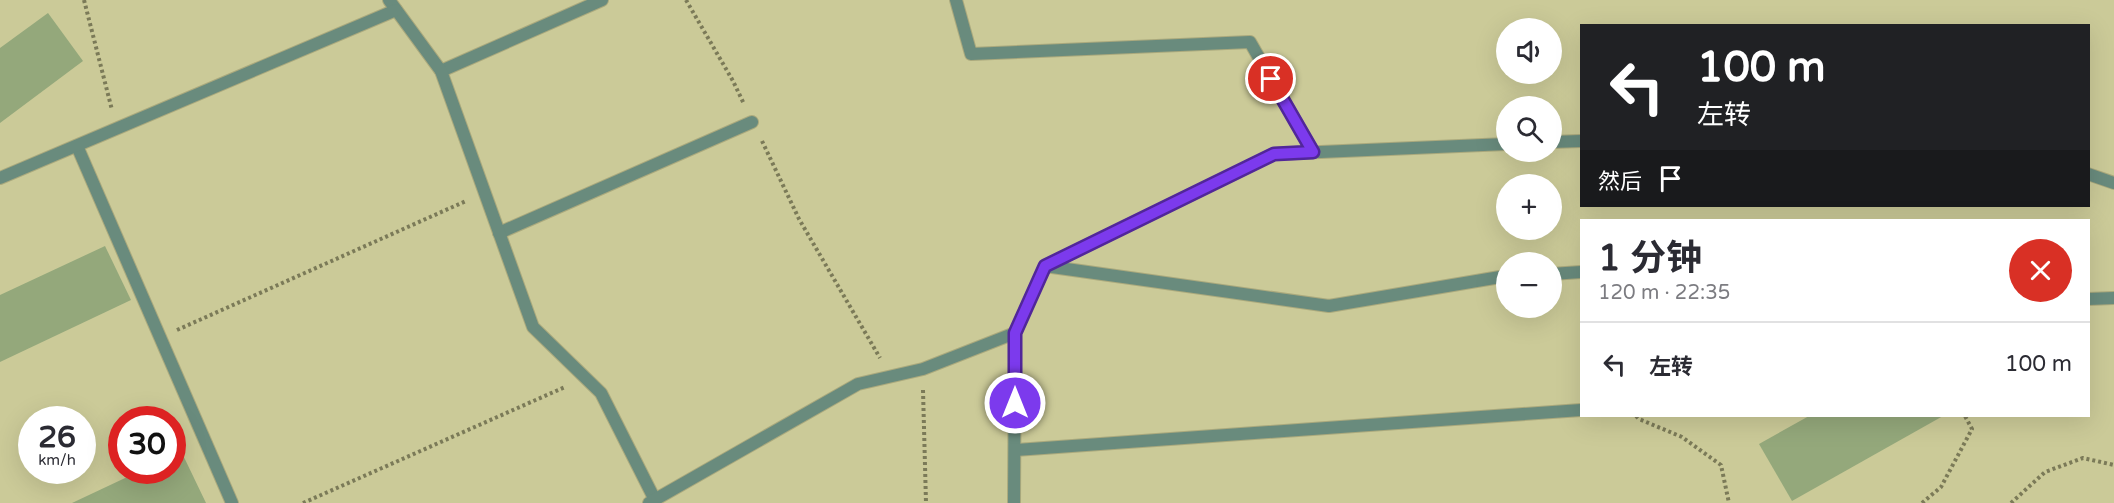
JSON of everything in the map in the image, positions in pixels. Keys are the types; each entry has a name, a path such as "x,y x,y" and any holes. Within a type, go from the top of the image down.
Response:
{"street":[{"path":"441,71 602,0"},
{"path":"956,0 971,54 1250,42 1313,152"},
{"path":"0,178 117,129 393,5 441,71 533,327 601,393 652,501 858,384 923,369 1015,333"},
{"path":"499,233 752,122"},
{"path":"1562,142 1580,141"},
{"path":"1014,503 1015,333 1045,266 1274,154 1496,144"},
{"path":"77,146 232,503"},
{"path":"2090,175 2114,183"},
{"path":"1045,266 1329,306 1496,278"},
{"path":"1562,273 1580,272"},
{"path":"2090,299 2114,298"},
{"path":"1015,450 1580,410"}],"path":[{"path":"84,0 117,129"},
{"path":"686,0 733,81 799,219 891,376"},
{"path":"160,338 485,193"},
{"path":"923,369 926,503"},
{"path":"303,503 585,378"},
{"path":"1637,417 1682,437 1721,465 1729,503"},
{"path":"1922,503 1941,487 1972,429 1966,417"},
{"path":"2011,503 2045,472 2083,458 2114,465"}],"building":[{"path":"48,13 83,61 0,123 0,48"},
{"path":"105,246 131,300 0,362 0,295"},
{"path":"1807,417 1941,417 1792,501 1759,444"},
{"path":"186,461 206,503 72,503 112,484 186,484"}],"route":[{"path":"1015,403 1015,333 1045,266 1274,154 1313,152 1271,79"}]}
